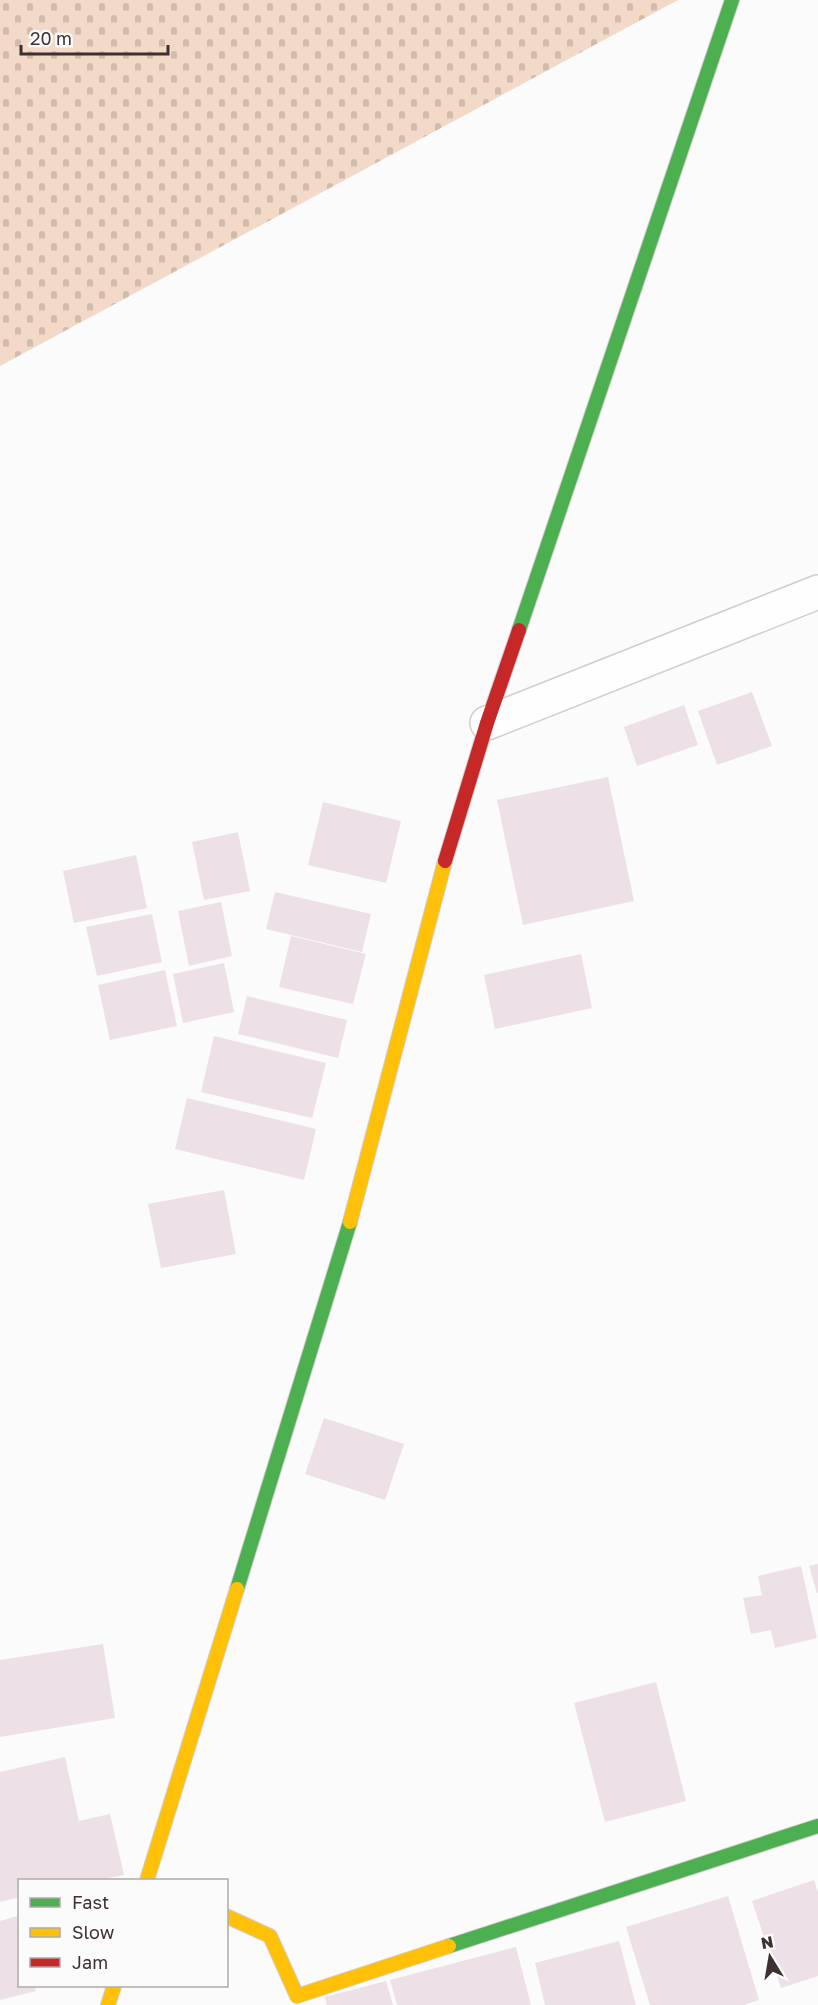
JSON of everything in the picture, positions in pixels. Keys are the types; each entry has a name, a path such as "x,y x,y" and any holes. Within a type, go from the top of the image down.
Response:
{"main road":[{"path":"148,1879 352,1216 450,843 487,723 732,0"},
{"path":"228,1917 270,1936 297,1996 818,1826"},
{"path":"108,2005 114,1987"}],"street":[{"path":"487,723 818,592"}],"green space":[{"path":"0,0 678,0 0,366"}],"building":[{"path":"752,692 772,746 717,765 698,711"},
{"path":"684,705 698,745 637,766 624,727"},
{"path":"608,777 634,901 523,925 497,800"},
{"path":"323,802 401,821 386,883 308,865"},
{"path":"238,832 250,891 204,900 192,842"},
{"path":"136,855 147,908 74,923 63,871"},
{"path":"275,892 371,914 362,952 266,929"},
{"path":"221,902 232,956 189,966 178,911"},
{"path":"152,914 162,962 97,976 86,927"},
{"path":"291,936 366,954 353,1004 279,987"},
{"path":"581,954 592,1008 495,1029 484,975"},
{"path":"224,963 234,1012 183,1023 173,974"},
{"path":"165,970 177,1026 110,1040 98,985"},
{"path":"247,996 347,1020 338,1058 238,1034"},
{"path":"214,1036 326,1063 312,1118 201,1092"},
{"path":"187,1098 316,1129 304,1180 175,1149"},
{"path":"224,1190 236,1254 161,1268 148,1204"},
{"path":"324,1418 404,1444 385,1500 305,1474"},
{"path":"818,1564 818,1593 817,1593 809,1566"},
{"path":"801,1566 817,1638 775,1648 771,1630 751,1634 743,1598 762,1595 758,1576"},
{"path":"103,1644 115,1718 0,1737 0,1660"},
{"path":"656,1682 686,1801 605,1822 574,1703"},
{"path":"65,1757 79,1821 110,1814 124,1875 103,1879 18,1879 18,1898 0,1902 0,1772"},
{"path":"814,1880 818,1892 818,1976 781,1988 752,1901"},
{"path":"728,1896 759,2000 744,2005 650,2005 626,1927"},
{"path":"17,1916 18,1987 34,1987 36,1991 0,2000 0,1921"},
{"path":"619,1941 636,2005 545,2005 535,1963"},
{"path":"516,1947 531,2005 397,2005 390,1980"},
{"path":"386,1981 393,2005 327,2005 325,1997"}],"traffic: fast":[{"path":"519,630 732,0"},
{"path":"237,1589 350,1222"},
{"path":"449,1946 818,1826"}],"traffic: slow":[{"path":"350,1222 445,861"},
{"path":"147,1879 237,1589"},
{"path":"228,1917 270,1936 297,1996 449,1946"},
{"path":"108,2005 114,1987"}],"traffic: jam":[{"path":"445,861 487,723 519,630"}]}
